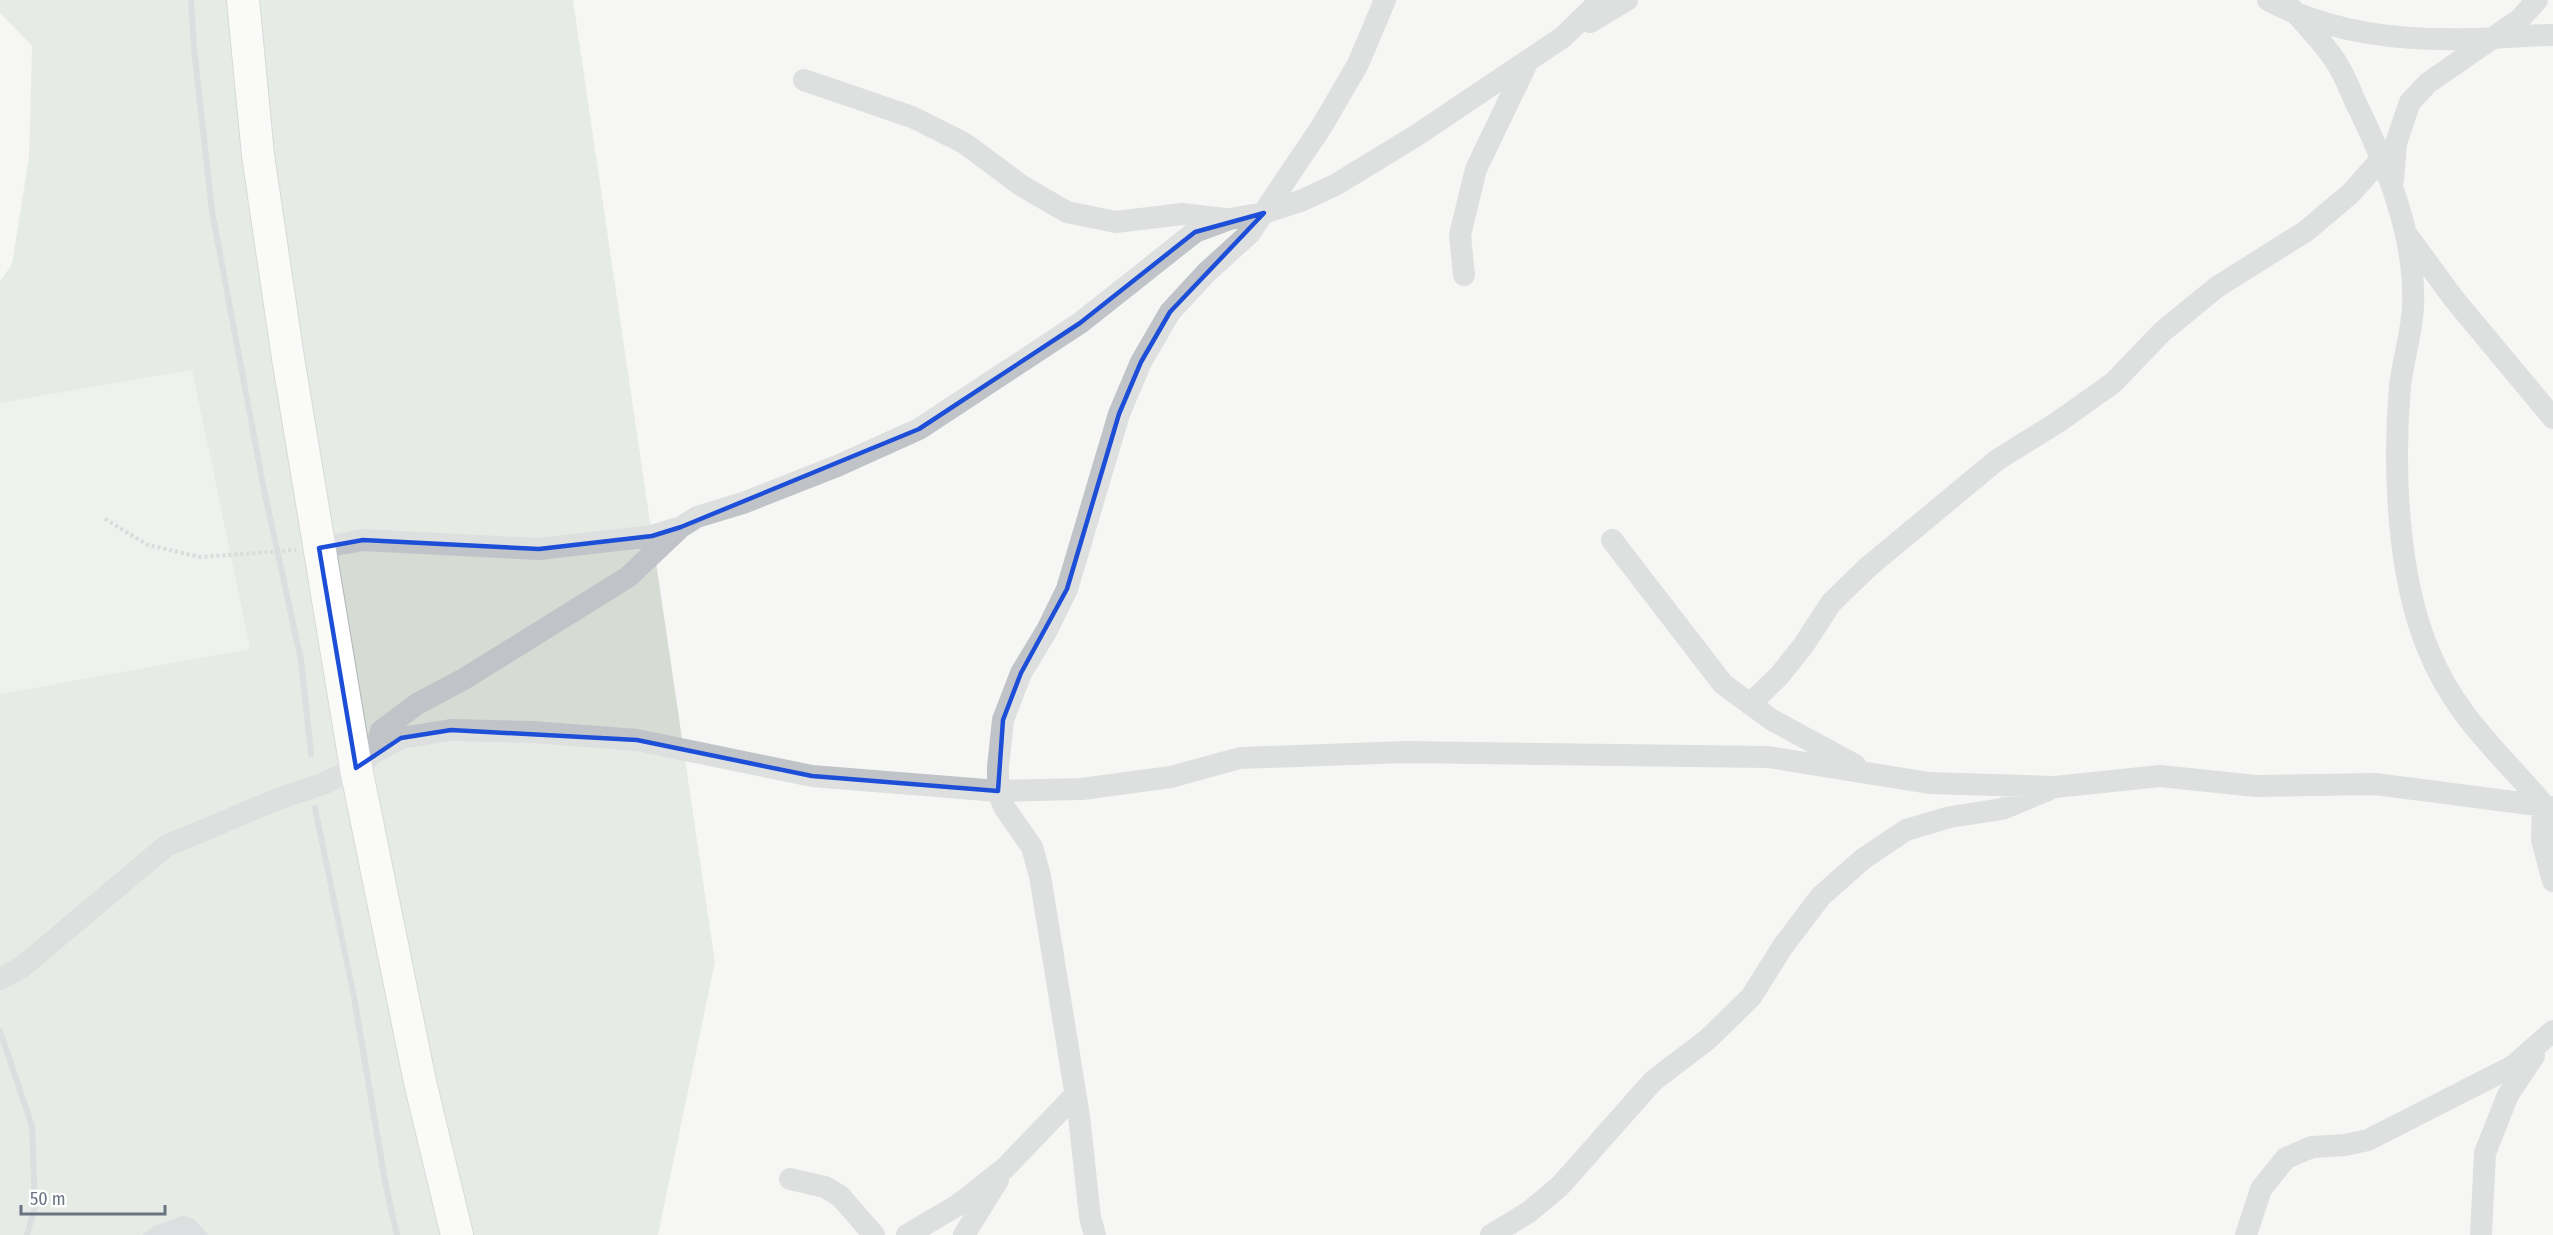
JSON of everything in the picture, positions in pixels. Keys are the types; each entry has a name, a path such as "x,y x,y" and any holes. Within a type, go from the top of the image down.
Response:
{"main road":[{"path":"243,0 258,155 319,548 365,760 420,1082 457,1235"}],"street":[{"path":"1095,1235 1090,1217 1075,1095 1041,876 1032,847 1004,807 998,791 1003,720 1021,673 1047,630 1067,589 1119,414 1141,362 1170,312 1207,272 1250,233 1264,213 1358,64 1385,0"},
{"path":"1563,37 1601,0"},
{"path":"365,760 381,731 417,704 464,679 628,577 681,527 697,517 743,503 837,466 919,429 1080,323 1195,232 1230,219 1264,213 1303,200 1337,184 1417,135 1563,37 1627,0"},
{"path":"2268,0 2333,27 2412,39 2553,35"},
{"path":"2393,189 2396,143 2410,102 2428,83 2520,19 2537,0"},
{"path":"2290,8 2336,62 2366,123 2393,189 2409,249 2413,306 2400,384 2396,449 2403,552 2414,608 2427,649 2448,692 2475,730 2550,804"},
{"path":"1464,275 1460,235 1476,169 1529,60"},
{"path":"804,80 923,122 964,143 1022,186 1067,212 1116,222 1182,214 1230,219"},
{"path":"1750,704 1779,676 1803,646 1831,603 1868,567 1998,460 2058,422 2113,383 2162,332 2217,287 2306,231 2351,193 2381,159"},
{"path":"2404,231 2454,299 2553,418"},
{"path":"319,548 363,540 539,549 652,536 681,527"},
{"path":"1611,540 1723,684 1772,720 1870,773"},
{"path":"0,979 22,967 166,846 278,799 325,783 401,738 451,730 532,732 637,740 812,776 998,791 1082,789 1171,777 1240,758 1406,752 1768,757 1929,783 2055,787 2160,776 2256,786 2375,784 2550,804"},
{"path":"1491,1235 1529,1212 1560,1186 1653,1081 1708,1039 1751,997 1783,946 1821,896 1863,859 1906,830 1950,817 2002,809 2055,787"},
{"path":"2550,804 2542,840 2553,881"},
{"path":"2246,1235 2261,1189 2286,1158 2312,1147 2345,1146 2368,1140 2513,1066 2550,1034"},
{"path":"2481,1235 2485,1153 2508,1095 2550,1034"},
{"path":"907,1235 957,1205 1005,1168 1075,1095"},
{"path":"964,1235 1005,1168"},
{"path":"790,1179 825,1187 840,1196 874,1235"}],"path":[{"path":"105,519 148,545 200,557 319,548"}],"highlighted area":[{"path":"1264,213 1170,312 1141,362 1119,414 1067,589 1021,673 1003,720 998,791 812,776 637,740 451,730 401,738 356,768 319,548 363,540 539,549 652,536 681,527 919,429 1080,323 1195,232"}],"shaded area":[{"path":"0,0 573,0 715,962 658,1235 209,1235 195,1220 184,1215 154,1226 142,1235 0,1235 0,694 250,649 192,370 0,403 0,281 12,264 29,157 32,46 0,13"},
{"path":"192,370 250,650 0,694 0,403"},
{"path":"184,1215 195,1220 209,1235 142,1235 154,1226"}],"waterway":[{"path":"191,0 212,211 264,490 301,660 311,754"},
{"path":"315,808 354,997 385,1181 397,1235"},
{"path":"0,1031 32,1126 35,1206 27,1235"}]}
